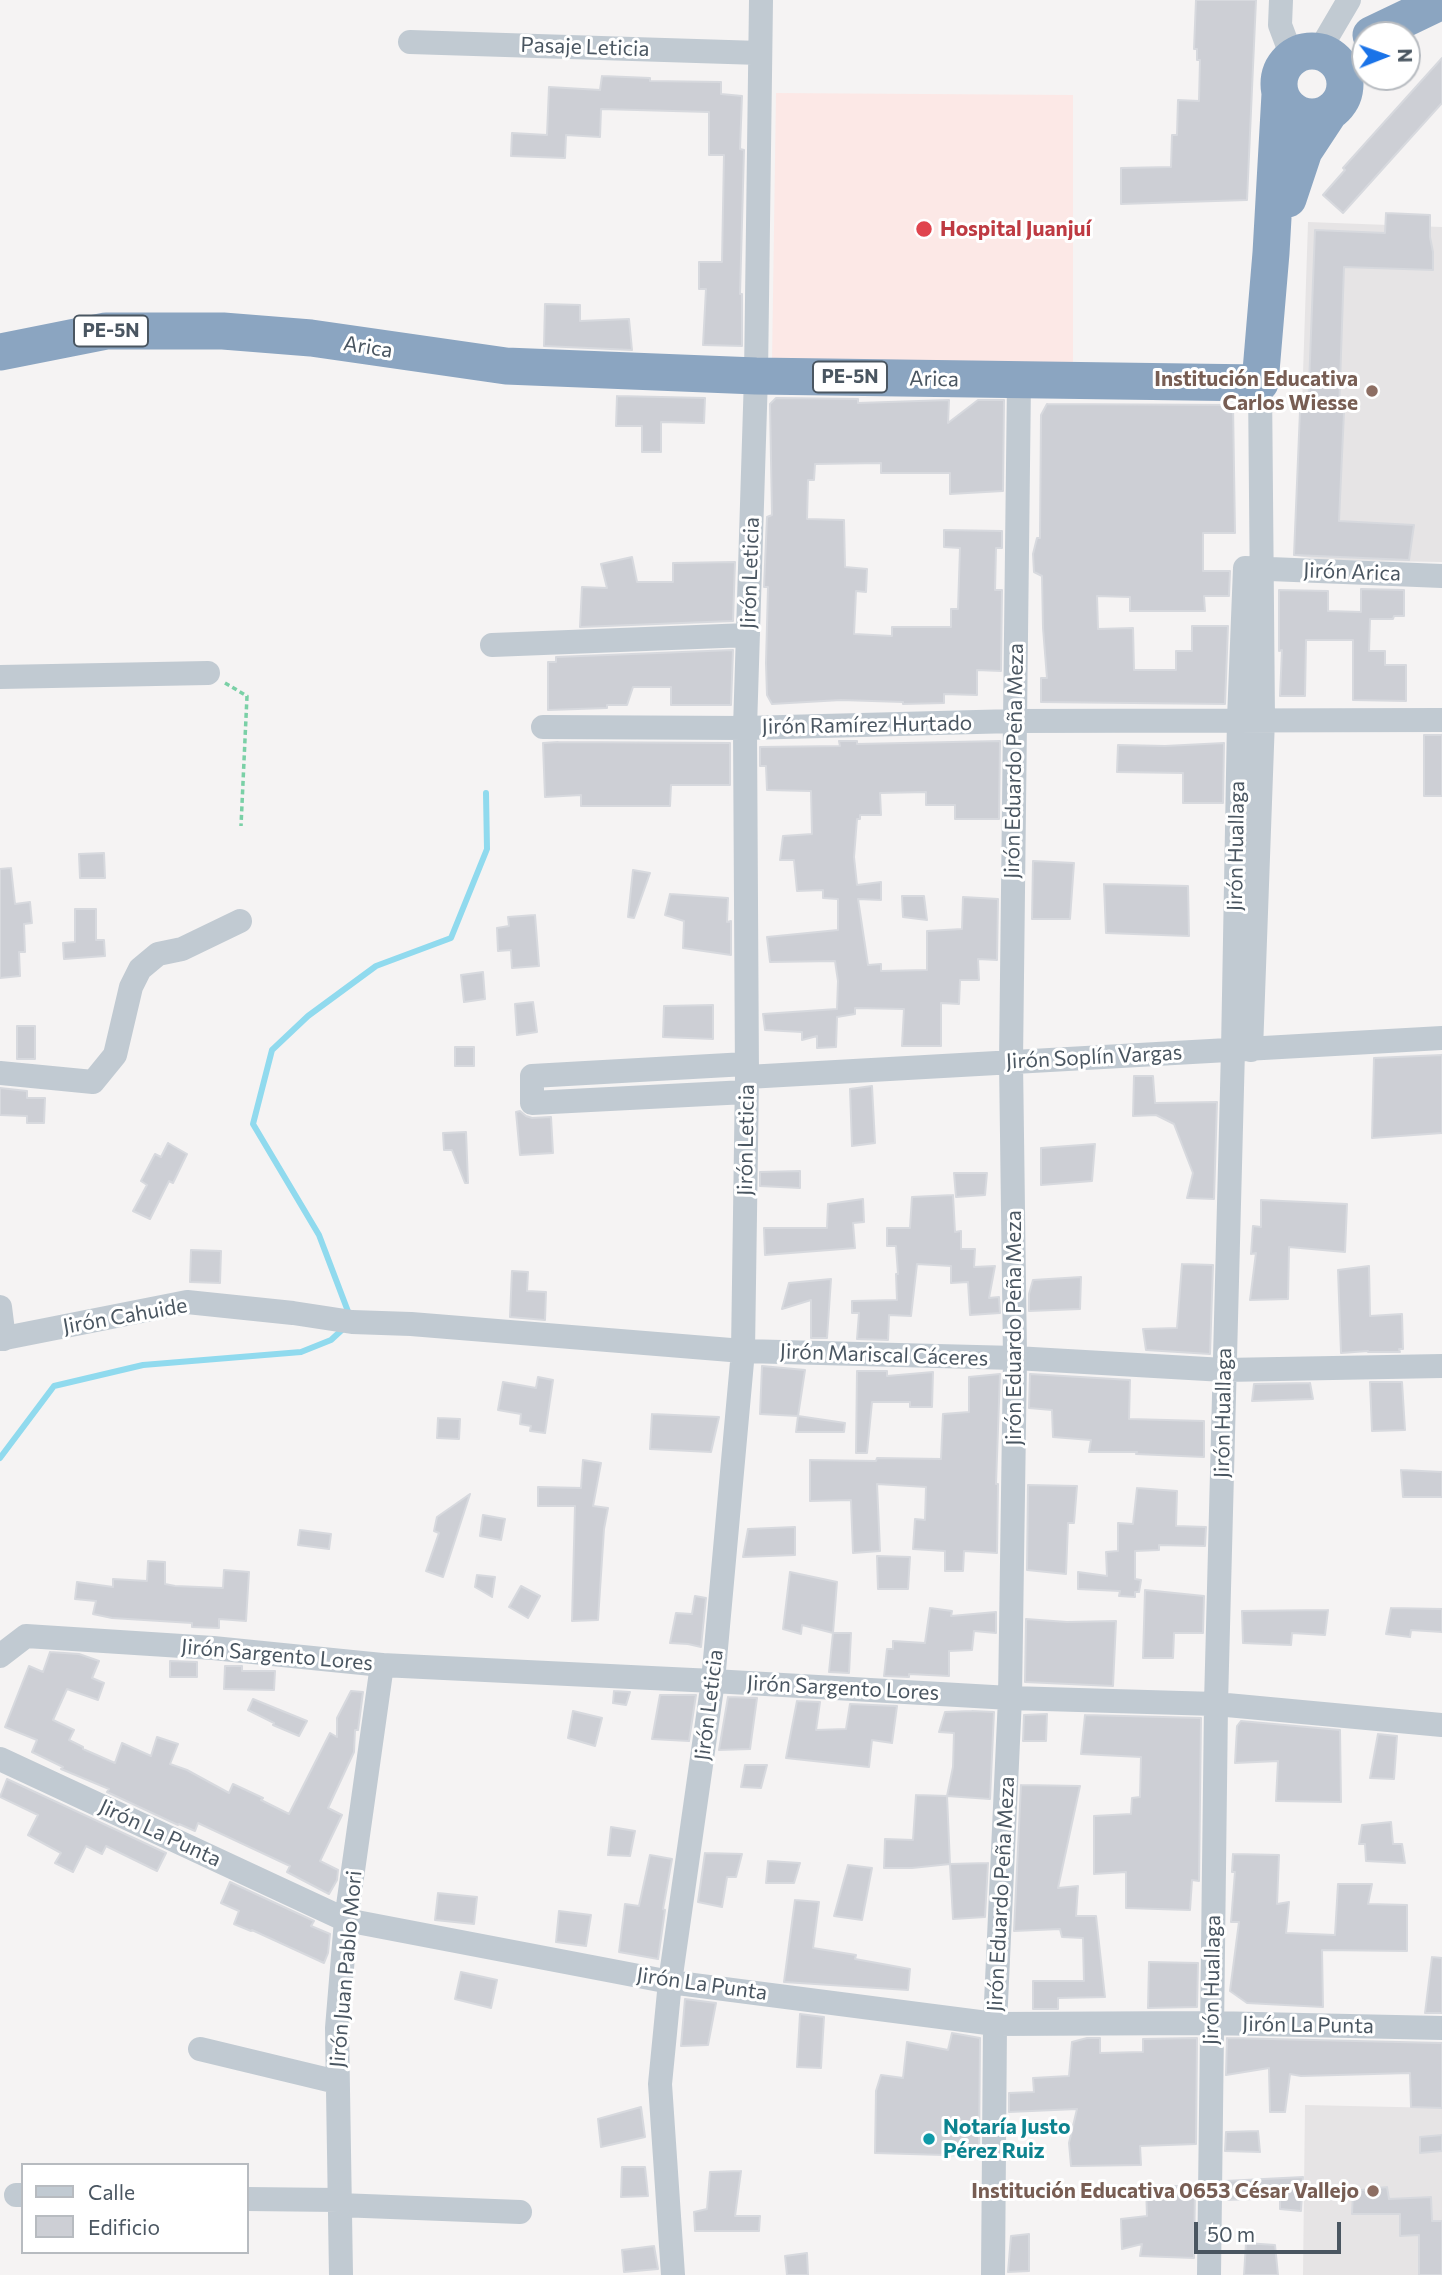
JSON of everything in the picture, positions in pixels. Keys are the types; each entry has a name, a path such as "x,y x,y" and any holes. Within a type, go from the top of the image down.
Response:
{"highway":[{"path":"1260,383 1271,253 1280,74 1285,65 1351,42"},
{"path":"1280,94 1298,115 1315,118 1336,104 1346,85 1344,73 1338,63 1312,54"},
{"path":"1271,253 1304,151 1351,84"},
{"name":"Arica","path":"0,352 106,331 223,331 311,338 506,366 756,376 1260,383"}],"street":[{"name":"Jirón Leticia","path":"673,2275 660,2084 670,1982 713,1681 743,1351 746,1078 745,728 756,376 761,0"},
{"path":"1281,0 1280,25 1312,54 1349,0"},
{"name":"Pasaje Leticia","path":"410,42 760,53"},
{"name":"Jirón Eduardo Peña Meza","path":"993,2275 995,2024 1010,1698 1015,1359 1011,1061 1019,380"},
{"path":"1260,383 1261,569"},
{"name":"Jirón Huallaga","path":"1209,2275 1216,1704 1224,1370 1242,1050 1251,719 1244,568 1261,569"},
{"name":"Jirón Arica","path":"1261,569 1442,576"},
{"path":"492,645 748,635"},
{"path":"0,677 208,673"},
{"name":"Jirón Ramírez Hurtado","path":"543,727 745,728 1014,721 1442,720"},
{"path":"0,1073 93,1082 115,1055 131,987 141,969 158,954 182,949 240,921"},
{"name":"Jirón Soplín Vargas","path":"746,1078 532,1076 532,1103 746,1078 1442,1038"},
{"name":"Jirón Cahuide","path":"2,1339 187,1302 352,1322 411,1324"},
{"path":"0,1307 2,1339"},
{"name":"Jirón Mariscal Cáceres","path":"411,1324 743,1351 1015,1359 1224,1370 1442,1366"},
{"name":"Jirón Sargento Lores","path":"0,1656 26,1636 214,1648 382,1665 1010,1698 1216,1704 1442,1725"},
{"name":"Jirón Juan Pablo Mori","path":"341,2275 337,2028 346,1920 382,1665"},
{"name":"Jirón La Punta","path":"0,1759 346,1920 670,1982 995,2024 1211,2023 1442,2028"},
{"path":"200,2049 337,2082"},
{"path":"248,2199 520,2212"}],"path":[{"path":"208,673 247,696 241,826"}],"shaded area":[{"name":"Hospital Juanjuí","path":"776,93 1073,95 1073,362 772,363"},
{"name":"Institución Educativa Carlos Wiesse","path":"1308,222 1442,227 1442,562 1325,560 1297,556"},
{"name":"Institución Educativa 0653 César Vallejo","path":"1305,2105 1442,2108 1442,2275 1303,2275"}],"building":[{"path":"1196,0 1256,0 1247,200 1121,204 1121,168 1171,167 1172,135 1177,135 1178,100 1199,101 1200,60 1197,60 1197,49 1194,49"},
{"path":"1442,58 1442,103 1343,213 1323,195 1345,170 1343,168 1412,91 1421,91 1421,81"},
{"path":"602,76 650,78 650,81 721,82 721,94 742,96 742,346 703,345 706,289 699,289 699,262 722,262 724,155 709,155 709,112 601,109 600,137 566,135 565,158 511,156 512,133 547,135 549,87 600,90"},
{"path":"1386,213 1430,215 1433,270 1344,267 1339,412 1344,412 1339,521 1414,525 1409,560 1294,555 1300,411 1308,411 1315,230 1385,233"},
{"path":"545,304 580,305 580,321 629,319 632,350 544,346"},
{"path":"617,396 705,398 704,423 661,422 661,452 642,452 642,426 616,426"},
{"path":"776,398 858,399 858,403 949,400 948,423 978,400 1004,400 1003,491 950,494 950,473 881,473 881,463 815,464 814,480 808,480 807,519 844,520 845,567 867,569 866,592 856,591 854,634 892,636 892,627 951,627 951,609 958,609 960,548 944,547 944,530 1002,531 1002,548 996,548 995,590 1002,590 1001,671 977,670 977,695 944,694 944,703 903,704 841,700 772,704 767,695 768,587 764,587 767,517 772,515 770,404"},
{"path":"1047,404 1233,405 1235,533 1203,533 1203,571 1230,571 1229,596 1204,596 1205,611 1130,611 1130,597 1097,596 1098,629 1133,628 1134,670 1176,670 1176,651 1192,651 1192,626 1228,626 1225,704 1041,702 1041,678 1047,678 1042,576 1034,572 1033,554 1037,538 1040,538 1041,415"},
{"path":"632,557 637,582 673,582 673,563 735,562 733,621 580,627 582,587 607,588 601,564"},
{"path":"1361,589 1404,590 1404,616 1370,619 1369,651 1385,651 1385,665 1406,665 1406,701 1353,700 1353,640 1306,640 1305,696 1280,696 1282,650 1279,651 1279,590 1328,591 1328,611 1361,612"},
{"path":"733,650 731,705 671,705 671,687 633,687 627,705 548,710 548,662 556,662 556,657"},
{"path":"1424,735 1442,735 1442,796 1424,796"},
{"path":"839,741 857,741 857,744 1000,741 999,819 955,819 955,805 926,805 926,792 880,793 881,815 860,815 860,819 857,819 854,857 857,885 881,882 881,900 858,899 868,965 881,964 881,971 927,970 927,931 962,929 963,897 998,899 997,960 978,959 979,980 960,980 959,1004 941,1003 941,1046 902,1046 904,1009 855,1008 855,1014 837,1017 836,1047 817,1048 817,1036 802,1040 802,1032 765,1030 763,1014 837,1009 838,981 835,961 770,962 767,937 838,930 838,899 823,898 823,890 797,891 794,860 780,860 783,836 812,834 811,791 767,790 766,766 760,766 760,747 840,746"},
{"path":"543,743 730,743 730,785 671,785 670,806 581,806 581,795 545,797"},
{"path":"1224,743 1223,803 1183,803 1183,773 1117,772 1118,745"},
{"path":"104,853 105,878 80,878 79,854"},
{"path":"1033,861 1074,863 1070,919 1032,919"},
{"path":"11,868 15,904 30,902 32,923 24,924 25,952 19,952 20,976 0,978 0,869"},
{"path":"633,870 650,873 634,918 628,917"},
{"path":"1104,884 1188,886 1189,936 1106,933"},
{"path":"670,894 728,898 727,922 731,921 731,955 683,948 684,921 665,915"},
{"path":"902,896 924,896 927,920 903,917"},
{"path":"75,909 96,909 96,940 104,940 105,956 64,959 63,943 75,942"},
{"path":"535,915 539,966 512,968 511,950 498,951 497,928 509,926 508,917"},
{"path":"483,972 485,999 464,1002 461,975"},
{"path":"533,1002 537,1032 517,1035 515,1004"},
{"path":"713,1005 713,1039 663,1037 664,1006"},
{"path":"17,1026 35,1026 35,1059 17,1059"},
{"path":"455,1047 474,1047 474,1066 455,1066"},
{"path":"1442,1055 1442,1133 1372,1138 1374,1058"},
{"path":"1134,1076 1153,1076 1155,1103 1217,1102 1214,1199 1187,1198 1193,1173 1174,1124 1156,1115 1133,1116"},
{"path":"872,1086 875,1143 852,1146 850,1089"},
{"path":"0,1088 27,1091 27,1098 45,1098 44,1123 27,1123 27,1116 0,1115"},
{"path":"520,1111 532,1118 551,1117 553,1153 520,1155 516,1112"},
{"path":"466,1132 468,1183 465,1183 452,1150 444,1150 443,1133"},
{"path":"168,1143 187,1154 173,1183 169,1181 150,1219 133,1211 147,1185 141,1181 155,1154 161,1157"},
{"path":"1095,1144 1092,1181 1041,1185 1041,1148"},
{"path":"800,1171 800,1188 760,1186 760,1172"},
{"path":"954,1173 987,1173 985,1195 956,1197"},
{"path":"953,1195 955,1232 961,1231 961,1249 975,1249 974,1267 995,1266 989,1298 999,1297 1000,1313 970,1315 968,1282 951,1283 951,1266 917,1264 911,1316 889,1315 888,1340 857,1339 859,1313 852,1313 852,1301 897,1300 896,1246 887,1246 887,1228 910,1228 912,1197"},
{"path":"863,1199 864,1222 853,1223 855,1248 765,1255 764,1228 827,1228 828,1204"},
{"path":"1261,1200 1347,1204 1345,1252 1289,1247 1288,1299 1250,1300 1256,1253 1251,1254 1253,1226 1261,1227"},
{"path":"191,1250 221,1251 220,1283 190,1282"},
{"path":"1182,1264 1213,1265 1210,1354 1146,1350 1143,1329 1177,1328"},
{"path":"1369,1266 1370,1316 1402,1314 1403,1349 1399,1349 1400,1352 1341,1353 1338,1270"},
{"path":"512,1271 528,1272 527,1291 546,1292 545,1320 510,1317"},
{"path":"1081,1277 1080,1309 1029,1311 1029,1294 1033,1280"},
{"path":"831,1279 827,1338 811,1338 811,1300 782,1309 789,1283"},
{"path":"762,1366 805,1370 798,1416 760,1414"},
{"path":"857,1371 887,1371 887,1376 933,1372 932,1407 910,1407 910,1402 872,1402 867,1453 856,1453"},
{"path":"1000,1374 996,1484 997,1553 964,1551 963,1571 945,1571 945,1551 913,1549 915,1519 925,1520 926,1487 877,1484 880,1551 853,1553 851,1500 810,1501 810,1460 941,1459 943,1414 969,1412 969,1377"},
{"path":"1030,1374 1130,1380 1129,1419 1204,1421 1204,1457 1089,1452 1091,1440 1053,1437 1052,1410 1029,1408"},
{"path":"538,1377 553,1380 545,1433 530,1431 531,1426 520,1424 521,1414 498,1410 503,1382 536,1388"},
{"path":"1370,1382 1402,1382 1405,1430 1372,1431"},
{"path":"1310,1383 1313,1399 1252,1401 1254,1384"},
{"path":"652,1414 719,1417 711,1452 650,1449"},
{"path":"798,1416 845,1423 844,1432 796,1432"},
{"path":"438,1418 460,1419 459,1439 437,1438"},
{"path":"583,1460 601,1463 593,1506 608,1508 604,1529 598,1620 572,1621 575,1506 538,1506 538,1487 581,1488"},
{"path":"1401,1470 1442,1472 1442,1497 1403,1497"},
{"path":"1028,1485 1077,1486 1074,1523 1068,1523 1066,1574 1027,1570"},
{"path":"1137,1488 1177,1491 1176,1526 1206,1527 1205,1546 1159,1545 1159,1550 1135,1551 1135,1579 1141,1580 1139,1592 1135,1592 1135,1597 1119,1596 1120,1591 1078,1589 1078,1572 1107,1576 1106,1552 1118,1551 1118,1523 1133,1524"},
{"path":"470,1494 443,1577 426,1571 439,1533 434,1531 437,1517"},
{"path":"483,1515 505,1519 501,1540 480,1536"},
{"path":"795,1527 795,1555 743,1557 748,1529"},
{"path":"300,1530 331,1534 329,1549 298,1545"},
{"path":"877,1556 910,1557 908,1589 878,1589"},
{"path":"148,1561 165,1562 165,1584 175,1586 223,1588 224,1570 249,1572 246,1621 219,1619 219,1628 192,1627 192,1623 112,1618 93,1614 96,1601 75,1599 77,1582 113,1587 113,1579 147,1581"},
{"path":"790,1572 837,1582 833,1633 802,1625 801,1634 783,1629"},
{"path":"477,1575 495,1577 492,1597 475,1587"},
{"path":"521,1586 540,1596 528,1618 509,1607"},
{"path":"1145,1590 1204,1596 1203,1633 1174,1633 1173,1658 1143,1658"},
{"path":"695,1596 706,1598 701,1647 670,1643 676,1613 692,1614"},
{"path":"930,1608 952,1611 951,1616 996,1612 996,1633 974,1631 972,1650 949,1651 949,1676 884,1676 887,1649 893,1649 893,1641 925,1643"},
{"path":"1391,1608 1442,1609 1442,1632 1411,1630 1410,1637 1386,1634"},
{"path":"1328,1610 1325,1635 1292,1633 1291,1645 1243,1643 1242,1611"},
{"path":"1026,1619 1116,1621 1113,1686 1025,1682"},
{"path":"833,1633 851,1633 849,1673 829,1672"},
{"path":"50,1652 79,1654 99,1661 92,1678 104,1683 98,1700 67,1689 53,1720 74,1730 69,1740 115,1763 122,1743 151,1756 157,1737 178,1744 170,1764 187,1770 229,1793 233,1784 289,1814 330,1733 337,1737 337,1718 351,1691 363,1692 358,1730 355,1730 354,1752 328,1808 342,1815 320,1861 338,1870 337,1880 329,1894 287,1872 290,1866 198,1823 195,1831 178,1825 107,1792 109,1789 61,1769 63,1767 32,1752 37,1740 5,1727 29,1666 43,1672"},
{"path":"170,1661 197,1662 197,1677 170,1677"},
{"path":"225,1666 242,1666 242,1671 275,1671 274,1690 224,1689"},
{"path":"614,1691 630,1692 626,1705 613,1703"},
{"path":"660,1695 696,1695 689,1741 652,1739"},
{"path":"728,1697 757,1698 750,1749 719,1750"},
{"path":"253,1699 307,1721 299,1736 248,1710"},
{"path":"797,1701 820,1702 816,1730 846,1729 850,1704 897,1706 892,1743 872,1740 869,1767 786,1758"},
{"path":"573,1711 602,1718 595,1746 568,1738"},
{"path":"945,1712 994,1712 990,1799 947,1796 953,1767 954,1733 939,1732"},
{"path":"1047,1714 1046,1741 1023,1741 1024,1715"},
{"path":"1085,1715 1201,1718 1199,1881 1192,1880 1190,1910 1126,1908 1126,1872 1094,1874 1094,1816 1131,1814 1132,1798 1140,1797 1141,1757 1081,1754"},
{"path":"1241,1721 1340,1730 1341,1802 1276,1801 1278,1761 1235,1763 1237,1726"},
{"path":"1378,1734 1397,1736 1394,1779 1370,1778"},
{"path":"745,1765 767,1765 761,1788 741,1787"},
{"path":"7,1779 166,1853 157,1871 106,1846 102,1854 86,1846 73,1872 55,1863 61,1853 28,1835 38,1815 0,1797"},
{"path":"1021,1785 1080,1786 1058,1888 1078,1886 1076,1916 1096,1916 1105,1997 1058,1998 1058,2009 1033,2009 1033,1981 1084,1981 1083,1938 1062,1937 1060,1929 1014,1931"},
{"path":"916,1795 947,1796 950,1864 884,1868 885,1839 913,1840"},
{"path":"1391,1822 1393,1844 1402,1844 1405,1863 1366,1861 1365,1844 1359,1844 1362,1825"},
{"path":"611,1827 635,1831 630,1856 608,1855"},
{"path":"705,1853 742,1854 736,1877 727,1877 722,1907 698,1902"},
{"path":"1233,1854 1279,1855 1277,1904 1289,1902 1286,1933 1335,1935 1338,1884 1372,1884 1368,1904 1407,1905 1407,1951 1322,1950 1323,2007 1247,2003 1230,1991 1239,1922 1231,1922 1235,1872 1232,1872"},
{"path":"650,1855 672,1859 658,1959 619,1952 625,1904 639,1906"},
{"path":"768,1861 800,1863 794,1883 766,1883"},
{"path":"988,1863 985,1917 953,1919 950,1864"},
{"path":"848,1865 872,1868 862,1920 834,1916"},
{"path":"230,1882 314,1921 311,1926 330,1934 324,1963 234,1924 239,1911 221,1903"},
{"path":"438,1893 477,1897 474,1924 435,1920"},
{"path":"795,1900 819,1902 813,1948 856,1955 855,1959 910,1969 908,1990 784,1982"},
{"path":"559,1911 591,1915 586,1946 556,1942"},
{"path":"1432,1957 1442,1958 1442,2013 1425,2013"},
{"path":"1149,1962 1198,1963 1197,2007 1148,2008"},
{"path":"461,1972 497,1980 491,2008 455,1999"},
{"path":"685,1999 716,2003 708,2045 681,2046"},
{"path":"800,2014 824,2017 821,2068 797,2067"},
{"path":"952,2033 980,2038 979,2156 875,2153 876,2091 881,2075 903,2078 907,2042 948,2050"},
{"path":"1100,2038 1100,2053 1143,2052 1143,2039 1197,2038 1196,2144 1140,2146 1141,2165 1071,2166 1069,2143 1077,2109 1009,2112 1009,2093 1034,2092 1033,2078 1069,2076 1072,2042"},
{"path":"1227,2038 1442,2043 1442,2108 1411,2107 1410,2073 1290,2074 1285,2112 1270,2112 1269,2068 1226,2075"},
{"path":"641,2107 645,2137 601,2147 598,2119"},
{"path":"1258,2131 1260,2152 1225,2151 1226,2132"},
{"path":"1442,2135 1442,2151 1420,2153 1420,2137"},
{"path":"622,2167 645,2167 648,2196 621,2197"},
{"path":"741,2171 735,2216 760,2216 759,2231 695,2231 694,2212 707,2209 710,2172"},
{"path":"1303,2177 1301,2211 1280,2209 1280,2198 1225,2200 1225,2181"},
{"path":"1146,2186 1195,2186 1194,2258 1140,2256 1142,2244 1122,2249 1121,2219 1147,2216"},
{"path":"1387,2187 1389,2199 1431,2197 1432,2221 1442,2221 1442,2275 1419,2275 1419,2235 1400,2236 1400,2214 1352,2214 1353,2191"},
{"path":"1029,2234 1029,2271 1008,2272 1011,2236"},
{"path":"1246,2243 1275,2245 1278,2275 1244,2275"},
{"path":"654,2246 658,2269 624,2272 622,2250"},
{"path":"807,2253 808,2275 787,2275 785,2256"}],"waterway":[{"path":"349,1314 319,1235 253,1124 272,1050 308,1016 376,966 451,938 487,849 486,793"},
{"path":"0,1458 54,1386 143,1365 301,1352 331,1340 344,1328"}],"place":[{"name":"Hospital Juanjuí","path":"924,229"},
{"name":"Institución Educativa Carlos Wiesse","path":"1372,391"},
{"name":"Notaría Justo Pérez Ruiz","path":"929,2139"},
{"name":"Institución Educativa 0653 César Vallejo","path":"1373,2191"}]}
